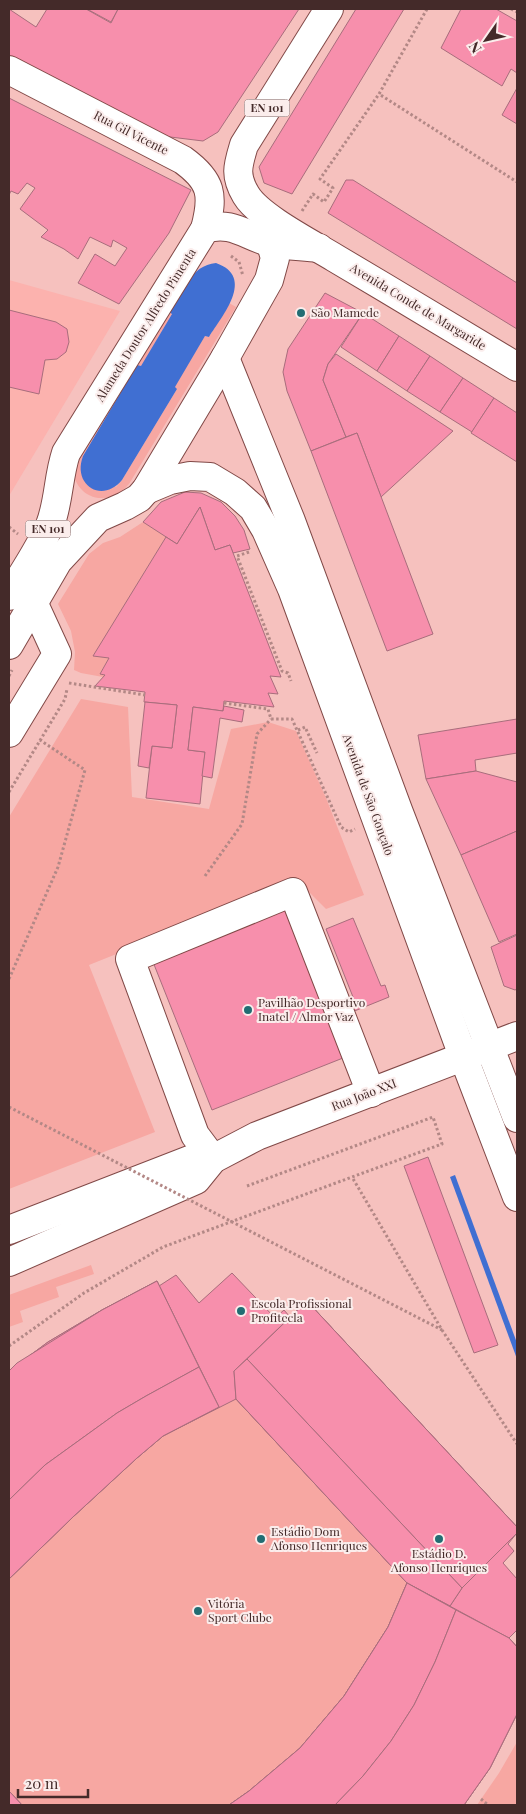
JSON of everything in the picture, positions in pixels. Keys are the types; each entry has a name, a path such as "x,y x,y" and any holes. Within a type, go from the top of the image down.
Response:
{"street":[{"name":"EN 101","path":"260,210 247,197 241,185 237,167 244,145 329,9"},
{"name":"Rua Gil Vicente","path":"9,70 183,160 194,168 204,178 210,193 211,208 205,229"},
{"name":"Alameda Doutor Alfredo Pimenta","path":"21,600 98,518 125,506 138,498 146,490 269,280 275,258 272,243 260,210"},
{"name":"Avenida Conde de Margaride","path":"260,210 319,248 517,367"},
{"path":"205,229 214,226 234,228 272,243"},
{"name":"Alameda Doutor Alfredo Pimenta","path":"9,645 21,600 50,524 60,484 60,470 66,453 205,229"},
{"name":"Avenida Conde de Margaride","path":"272,243 319,248"},
{"name":"Avenida de São Gonçalo","path":"225,358 291,521 398,810 517,1118"},
{"name":"Avenida de São Gonçalo","path":"146,490 170,480 190,476 210,478 235,492 253,508 266,530 292,590 463,1056 517,1197"},
{"name":"EN 101","path":"60,484 83,513 98,518"},
{"path":"9,734 57,654 21,600"},
{"path":"213,1159 195,1135 130,959 293,892 371,1093"},
{"name":"Rua João XXI","path":"213,1159 257,1136 517,1036"},
{"path":"9,1230 192,1159 213,1159"},
{"path":"9,1262 196,1180 213,1159"}],"path":[{"path":"302,211 312,194 324,202 332,188 320,180 379,94 427,9"},
{"path":"511,9 517,12"},
{"path":"379,94 517,182"},
{"path":"227,253 239,262 243,277 242,284"},
{"path":"254,550 237,556 282,671 288,673 292,681"},
{"path":"9,792 65,699 69,683 68,675"},
{"path":"69,683 145,695"},
{"path":"224,703 268,709 271,718"},
{"path":"271,718 292,719 342,827 349,832 358,828"},
{"path":"205,876 242,824 257,734 271,718"},
{"path":"298,730 306,727 317,753"},
{"path":"9,979 58,866 85,770 40,740"},
{"path":"9,1107 442,1330"},
{"path":"9,1346 84,1293 163,1247 442,1144 433,1117 247,1186"},
{"path":"352,1176 442,1330 517,1444"},
{"path":"481,1799 488,1805"}],"shaded area":[{"path":"189,279 170,313 172,314 141,367 137,365 83,456 116,487 177,389 174,387 205,336 209,337 229,303 236,307 129,484 120,492 110,497 100,498 91,496 77,484 73,473 72,461"},
{"path":"9,280 120,311 9,496"},
{"path":"143,522 166,537 94,656 109,658 100,673 105,675 103,677 74,670 75,652 71,631 58,604 89,554 103,543 120,537"},
{"path":"81,699 128,707 132,797 209,809 231,729 268,722 296,731 326,798 364,895 326,909 298,881 89,965 155,1132 9,1189 9,817"},
{"path":"91,1265 94,1274 56,1287 59,1297 20,1311 23,1322 9,1327 9,1295"},
{"name":"Estádio Dom Afonso Henriques","path":"232,1273 274,1318 284,1310 290,1316 307,1301 517,1527 517,1533 508,1544 514,1551 503,1563 517,1579 517,1630 509,1638 517,1647 517,1714 490,1768 464,1805 9,1805 9,1371 48,1342 102,1310 159,1286 176,1275 199,1303"},
{"path":"517,1742 517,1805 477,1805 499,1773"}],"water":[{"path":"216,263 228,269 234,278 235,287 227,308 209,337 205,336 175,387 177,389 122,480 114,487 106,490 98,491 91,488 85,483 82,475 83,456 137,365 141,366 172,314 169,312 188,281 200,269"},
{"path":"455,1175 517,1343 517,1359 450,1177"}],"building":[{"path":"9,9 36,27 47,9 86,9 111,23 118,9 299,9 218,132 203,141 154,135 9,61"},
{"path":"87,9 118,9 111,22"},
{"path":"356,9 404,9 292,194 264,183 259,167"},
{"path":"461,9 496,9 517,21 517,73 511,69 502,86 441,48"},
{"path":"517,88 517,124 502,115"},
{"path":"9,98 191,190 169,233 119,304 78,283 95,254 115,266 127,248 113,240 111,247 90,237 78,259 41,237 48,230 20,209 35,188 27,183 18,194 11,191 9,195"},
{"path":"346,180 353,180 517,283 517,329 328,213"},
{"path":"325,293 363,313 328,364 323,380 346,437 311,451 287,391 283,372 288,349"},
{"path":"9,310 56,322 67,329 69,342 66,352 57,359 45,360 39,394 9,387"},
{"path":"363,313 399,336 377,371 341,347"},
{"path":"399,336 430,356 407,391 377,371"},
{"path":"336,354 453,431 381,497 357,433 346,437 323,380 328,364"},
{"path":"430,356 463,378 440,412 407,391"},
{"path":"463,378 494,398 472,432 440,412"},
{"path":"494,398 517,413 517,462 471,433"},
{"path":"357,433 433,634 387,651 311,451"},
{"path":"185,492 201,493 221,502 235,516 244,530 250,549 233,553 230,545 215,550 200,507 177,544 143,522 161,502"},
{"path":"200,507 215,550 230,545 281,677 270,676 278,694 268,693 274,707 224,701 223,711 193,707 188,750 205,752 200,804 146,798 152,746 172,748 177,705 144,702 145,692 95,686 105,675 100,674 109,658 93,656 166,537 177,544"},
{"path":"145,702 177,705 172,748 152,746 149,768 138,766"},
{"path":"224,706 244,710 242,722 220,718 212,778 202,776 205,752 188,750 193,707 223,711"},
{"path":"517,719 517,753 475,760 476,771 426,779 418,735"},
{"path":"476,771 517,782 517,831 461,855 426,779"},
{"path":"517,831 517,934 499,942 461,855"},
{"name":"Pavilhão Desportivo Inatel / Almor Vaz","path":"285,910 343,1058 212,1110 153,962"},
{"path":"353,918 381,986 385,985 389,997 352,1012 347,999 353,997 326,929"},
{"path":"517,935 517,989 515,990 504,986 491,947"},
{"path":"428,1157 498,1345 474,1353 404,1166"},
{"name":"Estádio D. Afonso Henriques","path":"232,1273 275,1318 284,1310 290,1317 307,1301 517,1527 517,1533 508,1544 514,1551 503,1563 517,1579 517,1630 509,1638 517,1647 517,1714 490,1768 464,1805 229,1805 249,1791 300,1748 344,1696 388,1627 407,1583 236,1399 163,1436 74,1516 9,1579 9,1371 48,1342 102,1310 157,1281 159,1286 176,1275 199,1303"},
{"path":"157,1281 219,1407 163,1436 74,1516 9,1579 9,1371 48,1342 102,1310"},
{"path":"157,1281 199,1367 117,1413 45,1465 9,1500 9,1371 17,1363 102,1310"},
{"path":"307,1301 517,1527 517,1533 462,1588 450,1606 407,1583 236,1399 234,1371"},
{"path":"307,1301 517,1527 517,1533 462,1588 247,1359"},
{"path":"247,1359 462,1588 450,1606 407,1583 236,1399 234,1371"},
{"path":"199,1367 219,1407 163,1436 74,1516 9,1579 9,1500 45,1465 117,1413"},
{"path":"407,1583 509,1638 517,1647 517,1714 490,1768 464,1805 229,1805 249,1791 300,1748 344,1696 388,1627"},
{"path":"407,1583 456,1610 435,1662 414,1705 391,1741 363,1776 335,1805 229,1805 249,1791 300,1748 344,1696 388,1627"},
{"path":"456,1610 509,1638 517,1647 517,1714 490,1768 464,1805 335,1805 363,1776 391,1741 414,1705 435,1662"},
{"path":"9,1791 22,1805 9,1805"},
{"path":"9,1791 22,1805 9,1805"},
{"path":"9,1791 22,1805 9,1805"}],"place":[{"name":"São Mamede","path":"301,313"},
{"name":"Pavilhão Desportivo Inatel / Almor Vaz","path":"248,1010"},
{"name":"Escola Profissional Profitecla","path":"241,1311"},
{"name":"Estádio Dom Afonso Henriques","path":"261,1539"},
{"name":"Estádio D. Afonso Henriques","path":"439,1539"},
{"name":"Vitória Sport Clube","path":"198,1611"}]}
